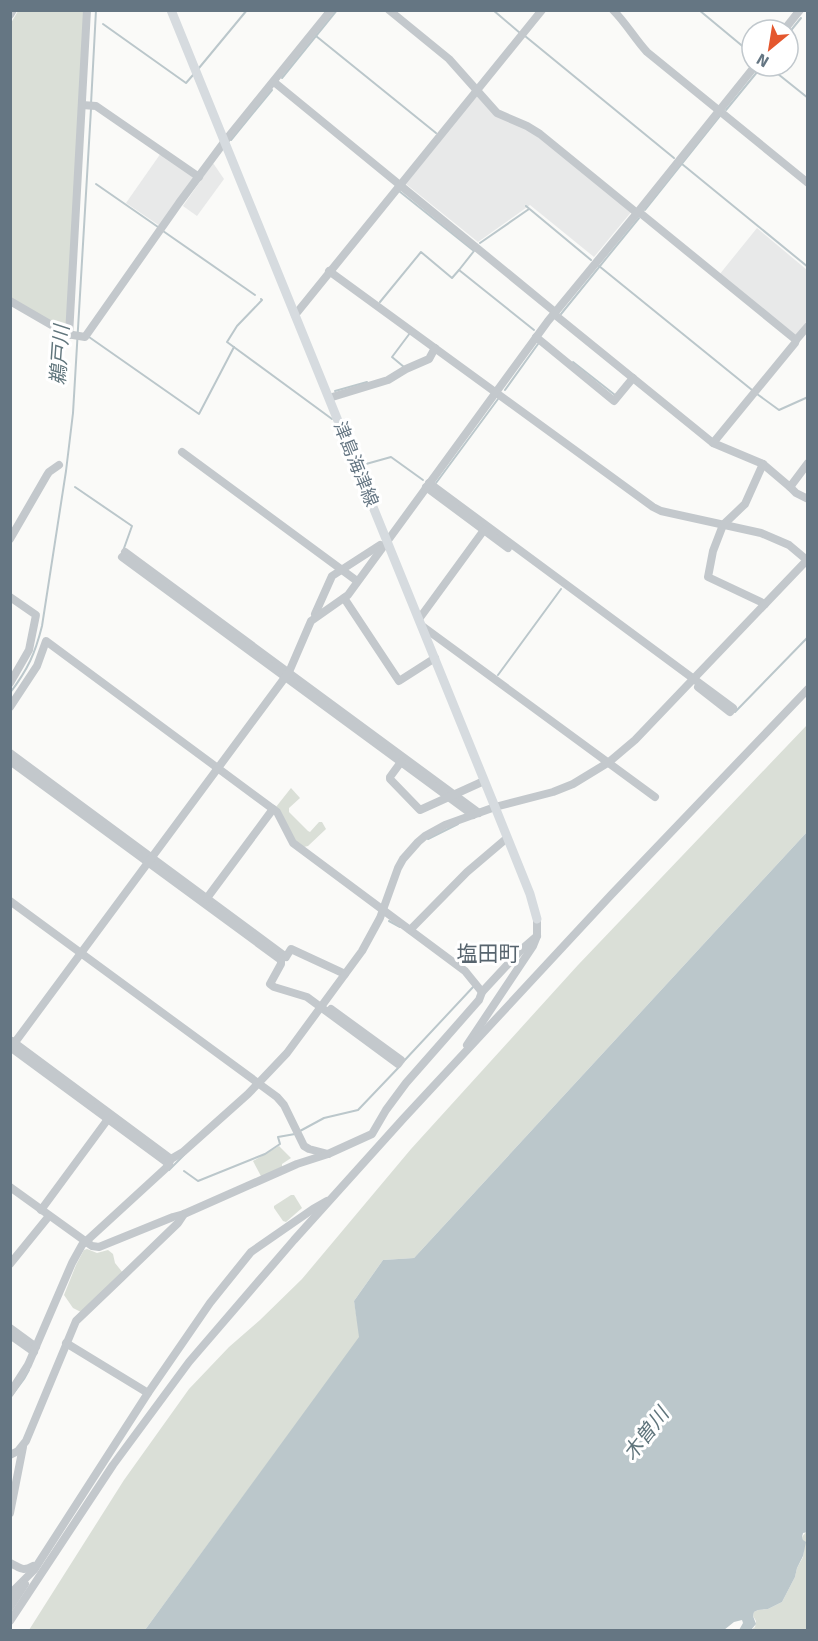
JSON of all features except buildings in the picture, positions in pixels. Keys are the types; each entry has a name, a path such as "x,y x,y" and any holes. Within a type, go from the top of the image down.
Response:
{"main road":[{"name":"津島海津線","path":"171,10 329,398 383,543 420,622 495,807 530,894 537,919"}],"street":[{"path":"70,335 87,10"},
{"path":"10,301 70,335 85,337 225,141 331,10"},
{"path":"389,10 449,59 497,113 540,134 796,340"},
{"path":"295,315 542,10"},
{"path":"613,10 647,52 807,183"},
{"path":"801,10 807,16"},
{"path":"12,1046 287,675 311,621 348,595 383,543 554,313 745,78"},
{"path":"274,82 713,443 763,464 796,493 807,499"},
{"path":"83,105 95,105 199,177"},
{"path":"10,1393 22,1378 72,1263 85,1242 259,1083 324,1009 372,934 398,868 418,842 445,825 495,807 553,792 611,764 695,682 807,560 789,544 761,533 661,511 653,507 329,271"},
{"path":"713,443 807,326"},
{"path":"536,337 614,401 633,378"},
{"path":"329,398 388,380 429,359 435,348"},
{"path":"182,452 357,581"},
{"path":"790,487 807,463"},
{"path":"763,464 745,504 723,525 713,551 708,577 765,604"},
{"path":"10,539 47,475 59,465"},
{"path":"428,485 484,530 695,682"},
{"path":"428,485 695,682 698,687 730,712 732,710"},
{"path":"484,530 420,622 655,797"},
{"path":"315,614 330,579 383,543"},
{"path":"123,554 476,814"},
{"path":"10,597 36,615 29,650 10,683"},
{"path":"344,598 399,681 435,658"},
{"path":"10,706 37,666 46,641 273,809 293,843 465,971 482,992"},
{"path":"287,675 401,762 451,796"},
{"path":"10,1621 113,1465 189,1362 294,1240 455,1064 611,895 807,689"},
{"path":"10,753 281,960 270,984 307,997 398,1064 401,1060 331,1009 324,1009"},
{"path":"10,761 207,898 286,957 291,949 345,974"},
{"path":"401,762 390,779 420,810 484,781"},
{"path":"207,898 273,809"},
{"path":"410,930 467,872 507,838"},
{"path":"10,901 277,1097 284,1105 304,1146 328,1154"},
{"path":"455,1064 533,946 537,936 537,919"},
{"path":"10,1187 85,1242 99,1247 184,1214 372,1134 406,1083 479,1000 482,992 537,936"},
{"path":"12,1046 108,1119 170,1162"},
{"path":"12,1046 170,1162"},
{"path":"41,1210 108,1119"},
{"path":"10,1607 147,1393 210,1303 251,1252 313,1209 333,1198"},
{"path":"10,1513 23,1446 76,1321 178,1223 184,1214"},
{"path":"10,1264 49,1216"},
{"path":"10,1328 35,1349"},
{"path":"10,1335 35,1349"},
{"path":"66,1343 147,1393"},
{"path":"10,1455 23,1446"},
{"path":"10,1563 23,1570 35,1567"},
{"path":"10,1594 35,1567"}],"shaded area":[{"path":"18,11 85,11 68,325 63,329 11,299 11,23"},
{"path":"477,95 498,117 526,127 632,211 594,257 530,205 478,242 406,184"},
{"path":"161,153 195,177 160,226 126,203"},
{"path":"213,163 224,179 197,216 183,206"},
{"path":"757,228 807,270 807,321 795,336 719,275"},
{"path":"807,725 807,832 414,1258 383,1260 354,1301 360,1337 145,1630 29,1630 124,1480 189,1389 229,1347 302,1279 411,1149 578,965"},
{"path":"291,788 300,798 289,808 289,812 310,832 319,822 322,822 326,829 308,846 304,847 294,841 276,807"},
{"path":"279,1146 291,1158 282,1164 282,1169 262,1178 253,1161"},
{"path":"294,1195 302,1208 286,1222 274,1206"},
{"path":"84,1250 97,1253 108,1250 113,1254 115,1263 123,1273 81,1312 73,1308 64,1295 76,1265"},
{"path":"806,1532 807,1630 751,1630 755,1627 756,1621 753,1616 754,1612 768,1609 782,1602 803,1557 802,1537"}],"water":[{"name":"木曽川","path":"807,832 808,1532 803,1533 803,1540 806,1542 803,1556 782,1602 768,1609 754,1612 756,1624 751,1630 739,1630 743,1623 742,1620 734,1622 724,1630 145,1630 359,1337 354,1301 383,1260 414,1258"}],"waterway":[{"name":"鵜戸川","path":"91,104 96,10"},
{"path":"199,68 247,10"},
{"path":"282,78 337,10"},
{"path":"493,10 520,33"},
{"path":"699,10 740,44"},
{"path":"103,24 186,83 193,75"},
{"path":"316,36 436,133"},
{"path":"525,36 674,158"},
{"path":"726,110 752,78"},
{"path":"783,78 808,98"},
{"path":"231,140 272,90"},
{"name":"鵜戸川","path":"10,693 30,661 42,626 66,471 73,413 91,109"},
{"path":"645,210 720,116"},
{"path":"682,164 808,267"},
{"path":"96,184 158,227"},
{"path":"399,191 474,251 459,270"},
{"path":"526,206 591,260"},
{"path":"480,243 529,209"},
{"path":"561,314 639,218"},
{"path":"163,231 255,295"},
{"path":"380,302 421,252 452,278 459,270 534,330"},
{"path":"599,266 752,390"},
{"path":"261,299 237,326 227,342 332,419"},
{"path":"403,367 392,357 410,333 408,332"},
{"path":"89,337 199,414 234,347"},
{"path":"505,390 538,344"},
{"path":"573,362 615,395"},
{"path":"335,391 367,382"},
{"path":"757,394 779,410 808,397"},
{"path":"436,483 498,399"},
{"path":"366,464 391,457 423,480"},
{"path":"75,487 132,526 123,551"},
{"path":"498,675 561,589"},
{"path":"733,710 735,712 808,637"},
{"path":"428,839 458,824"},
{"path":"389,921 400,927"},
{"path":"403,1062 473,985"},
{"path":"300,1131 324,1118 358,1110 400,1066"},
{"path":"184,1171 198,1181 265,1154 280,1144 278,1137 295,1134"},
{"path":"169,1170 184,1155"},
{"path":"10,1398 29,1370"}],"district":[{"name":"塩田町","path":"488,954"}]}
